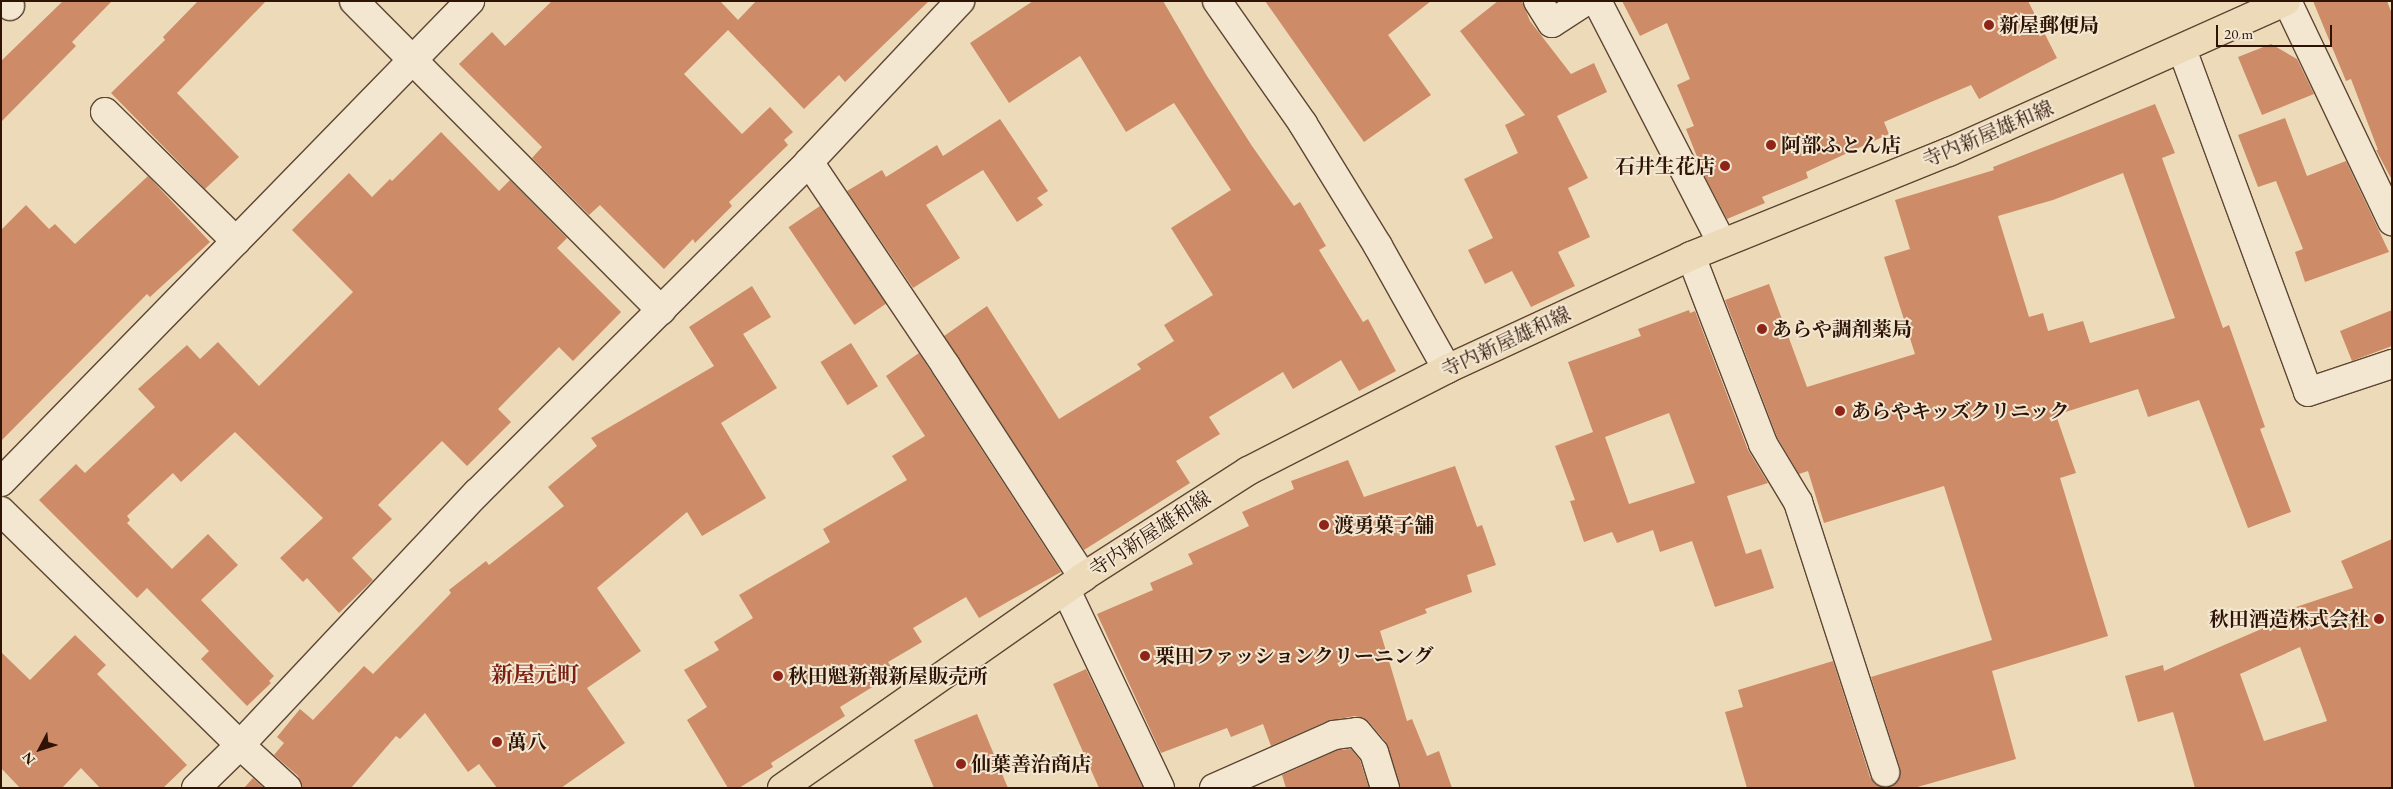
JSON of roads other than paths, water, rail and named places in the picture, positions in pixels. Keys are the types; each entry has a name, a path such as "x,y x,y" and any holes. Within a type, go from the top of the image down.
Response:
{"main road":[{"name":"寺内新屋雄和線","path":"782,788 1075,584 1248,471 1447,368 1691,256 1949,152 2287,1"}],"street":[{"path":"354,1 661,310"},
{"path":"1,482 470,1"},
{"path":"196,788 240,745 477,493 810,162 960,1"},
{"path":"1217,1 1303,124 1378,246 1447,368"},
{"path":"1538,1 1552,23 1586,1"},
{"path":"1597,1 1722,243"},
{"path":"2287,1 2392,221"},
{"path":"2182,49 2308,392 2392,364"},
{"path":"105,112 236,241"},
{"path":"810,162 946,366 1075,584 1160,788"},
{"path":"1691,256 1763,444 1798,502 1884,772"},
{"path":"1,511 240,745 287,788"},
{"path":"1214,788 1334,735 1357,732 1374,752 1385,788"}],"place":[{"name":"新屋郵便局","path":"1989,25"},
{"name":"阿部ふとん店","path":"1771,145"},
{"name":"石井生花店","path":"1725,166"},
{"name":"あらや調剤薬局","path":"1762,329"},
{"name":"あらやキッズクリニック","path":"1840,411"},
{"name":"渡勇菓子舗","path":"1324,525"},
{"name":"秋田酒造株式会社","path":"2379,619"},
{"name":"栗田ファッションクリーニング","path":"1145,656"},
{"name":"秋田魁新報新屋販売所","path":"778,676"},
{"name":"萬八","path":"497,742"},
{"name":"仙葉善治商店","path":"961,764"}],"district":[{"name":"新屋元町","path":"535,675"}]}
